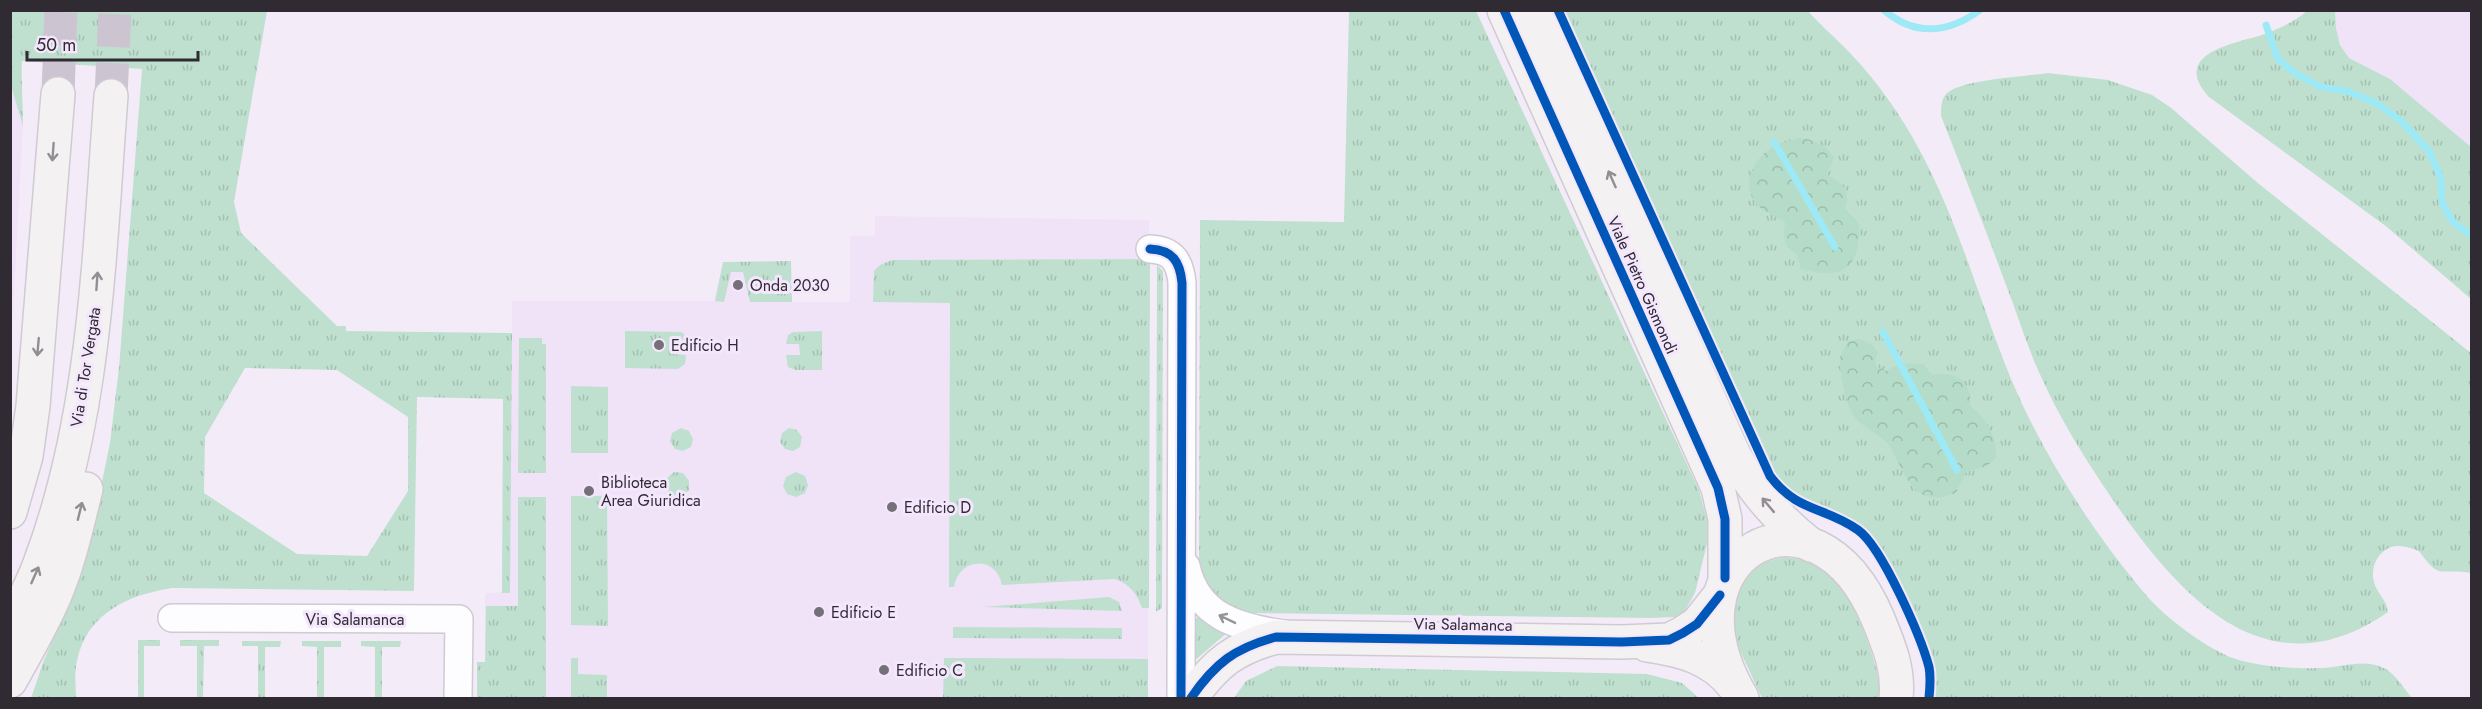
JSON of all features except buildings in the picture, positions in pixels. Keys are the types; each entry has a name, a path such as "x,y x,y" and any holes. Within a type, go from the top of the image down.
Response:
{"street":[{"name":"Viale Pietro Gismondi","path":"1504,10 1718,488 1726,528 1723,586 1718,606 1721,645 1729,672 1740,695"},
{"name":"Viale Pietro Gismondi","path":"1536,10 1740,465 1772,510 1811,545"},
{"path":"10,512 21,475 29,431 40,332 58,94"},
{"name":"Via di Tor Vergata","path":"26,627 65,566 91,465 98,413 97,369 92,339 111,96"},
{"path":"1150,249 1169,253 1179,262 1181,269 1181,699"},
{"path":"10,475 29,431"},
{"path":"1181,539 1192,586 1203,603 1213,612 1245,627 1304,636"},
{"path":"1622,642 1669,640 1697,624 1744,554 1760,544 1768,541 1785,541 1811,545 1841,562 1866,594 1893,658 1897,681 1896,699"},
{"name":"Via Salamanca","path":"172,618 459,619 458,699"},
{"path":"10,681 26,627"},
{"path":"20,699 24,677 26,627"},
{"name":"Via Salamanca","path":"1191,699 1216,666 1232,654 1252,643 1276,637 1622,642"},
{"path":"1622,642 1669,649 1704,659 1722,671 1740,695"}],"shaded area":[{"path":"2335,11 2471,11 2471,147 2390,79 2349,58 2340,45"},
{"path":"11,86 23,126 11,349"},
{"path":"875,216 1149,220 1148,698 485,698 485,593 502,592 504,333 512,333 512,301 714,301 723,262 791,261 792,302 850,302 850,236 875,236"}],"green space":[{"path":"10,11 267,11 234,202 241,233 337,326 346,326 346,331 512,333 510,593 502,593 503,399 417,397 414,591 172,588 156,591 112,609 90,630 82,644 77,661 76,698 31,698 44,660 68,605 92,530 110,443 119,368 142,69 22,61 23,126 11,86","holes":["245,368 337,370 408,417 408,491 367,556 297,554 204,493 205,437"]},
{"path":"1349,11 1476,11 1699,490 1710,531 1695,593 1683,614 1676,617 1651,618 1248,613 1224,605 1199,574 1200,220 1344,222"},
{"path":"1562,11 1808,11 1869,75 1888,98 1912,136 1944,201 2005,364 2032,425 2086,515 2147,596 2185,630 2208,646 2230,657 2261,665 2285,667 2327,668 2361,663 2378,666 2393,675 2412,698 1933,698 1934,664 1927,643 1880,547 1851,521 1794,496 1782,486 1772,472"},
{"path":"2307,11 2335,11 2340,45 2349,58 2390,79 2471,147 2471,299 2387,227 2209,97 2199,82 2197,70 2201,61 2210,53 2274,30"},
{"path":"2048,73 2108,80 2152,95 2170,107 2259,184 2471,353 2471,573 2437,570 2419,551 2402,546 2386,549 2378,557 2373,577 2388,612 2344,635 2303,643 2265,639 2230,624 2197,600 2167,570 2139,536 2103,485 2054,404 2029,349 1941,116 1943,98 1950,91 1959,87 1983,81"},
{"path":"1797,138 1809,139 1831,153 1834,158 1826,175 1844,188 1847,196 1845,209 1859,223 1859,238 1853,260 1839,271 1828,273 1801,269 1797,254 1786,245 1785,222 1760,208 1751,194 1749,180 1757,161 1770,149"},
{"path":"1150,259 1149,608 1142,608 1132,590 1115,579 1002,585 993,568 978,564 970,565 963,570 957,577 954,587 949,587 950,303 873,302 874,271 880,265 892,260"},
{"path":"791,261 792,302 750,302 743,272 731,272 724,302 715,301 723,262"},
{"path":"1157,265 1163,271 1162,608 1156,612"},
{"path":"625,331 681,332 686,336 686,343 674,343 674,354 686,355 685,364 678,369 625,368"},
{"path":"822,331 822,370 795,370 788,367 786,355 800,355 799,344 786,344 788,335 793,332"},
{"path":"519,338 542,338 542,344 546,344 546,473 518,473"},
{"path":"1859,339 1870,343 1878,352 1875,360 1876,366 1886,371 1904,364 1923,364 1932,375 1949,374 1964,382 1970,394 1971,406 1985,421 1993,436 1996,458 1987,466 1966,472 1956,493 1942,497 1921,494 1907,479 1887,443 1854,416 1844,392 1840,359 1847,342"},
{"path":"571,386 608,387 608,453 571,453"},
{"path":"681,428 689,431 693,439 691,447 683,451 675,449 670,441 672,433"},
{"path":"789,428 797,430 802,437 800,447 793,451 785,449 780,442 782,433"},
{"path":"674,472 683,473 689,481 689,490 681,497 672,496 665,489 665,480"},
{"path":"796,472 805,476 808,485 805,493 796,497 787,494 783,486 786,477"},
{"path":"571,496 607,496 608,626 571,625"},
{"path":"518,497 546,497 546,698 477,698 477,662 485,662 486,606 518,606"},
{"path":"1786,557 1823,567 1840,584 1849,598 1872,653 1877,671 1879,698 1762,698 1735,640 1732,600 1746,575 1764,562"},
{"path":"1109,597 1119,602 1122,611 983,607"},
{"path":"1195,618 1203,618 1228,632 1193,662"},
{"path":"953,627 1122,628 1122,639 953,638"},
{"path":"138,640 160,640 160,646 144,646 144,698 138,698"},
{"path":"180,640 219,640 219,646 204,646 203,698 197,698 197,646 180,646"},
{"path":"242,641 281,641 280,647 265,647 265,698 258,698 258,646 242,646"},
{"path":"302,641 341,641 341,647 324,647 324,698 317,698 317,647 302,646"},
{"path":"361,641 401,641 400,647 382,647 382,698 375,698 375,647 361,646"},
{"path":"571,658 578,658 578,674 607,675 607,698 571,698"},
{"path":"944,658 1148,659 1148,698 943,698"},
{"path":"1277,666 1647,674 1682,683 1699,698 1234,698 1246,681"}],"waterway":[{"path":"1884,10 1908,25 1932,29 1956,24 1980,10"},
{"path":"2266,25 2278,59 2296,74 2321,87 2347,91 2378,104 2402,122 2429,151 2441,178 2442,203 2453,222 2472,236"},
{"path":"1774,142 1835,247"},
{"path":"1883,332 1957,470"}],"tunnel":[{"path":"58,94 61,10"},
{"path":"111,96 115,10"}],"cycle path":[{"path":"1504,10 1718,488 1725,519 1725,578"},
{"path":"1558,10 1770,476 1791,497 1846,522 1868,540 1889,573 1918,635 1929,667 1929,698"},
{"path":"1150,249 1164,252 1174,258 1182,283 1181,698"},
{"path":"1191,698 1209,675 1227,658 1249,646 1276,637 1622,642 1669,640 1697,624 1720,595"}],"place":[{"name":"Onda 2030","path":"738,285"},
{"name":"Edificio H","path":"659,345"},
{"name":"Biblioteca Area Giuridica","path":"589,491"},
{"name":"Edificio D","path":"892,507"},
{"name":"Edificio E","path":"819,612"},
{"name":"Edificio C","path":"884,670"}]}
